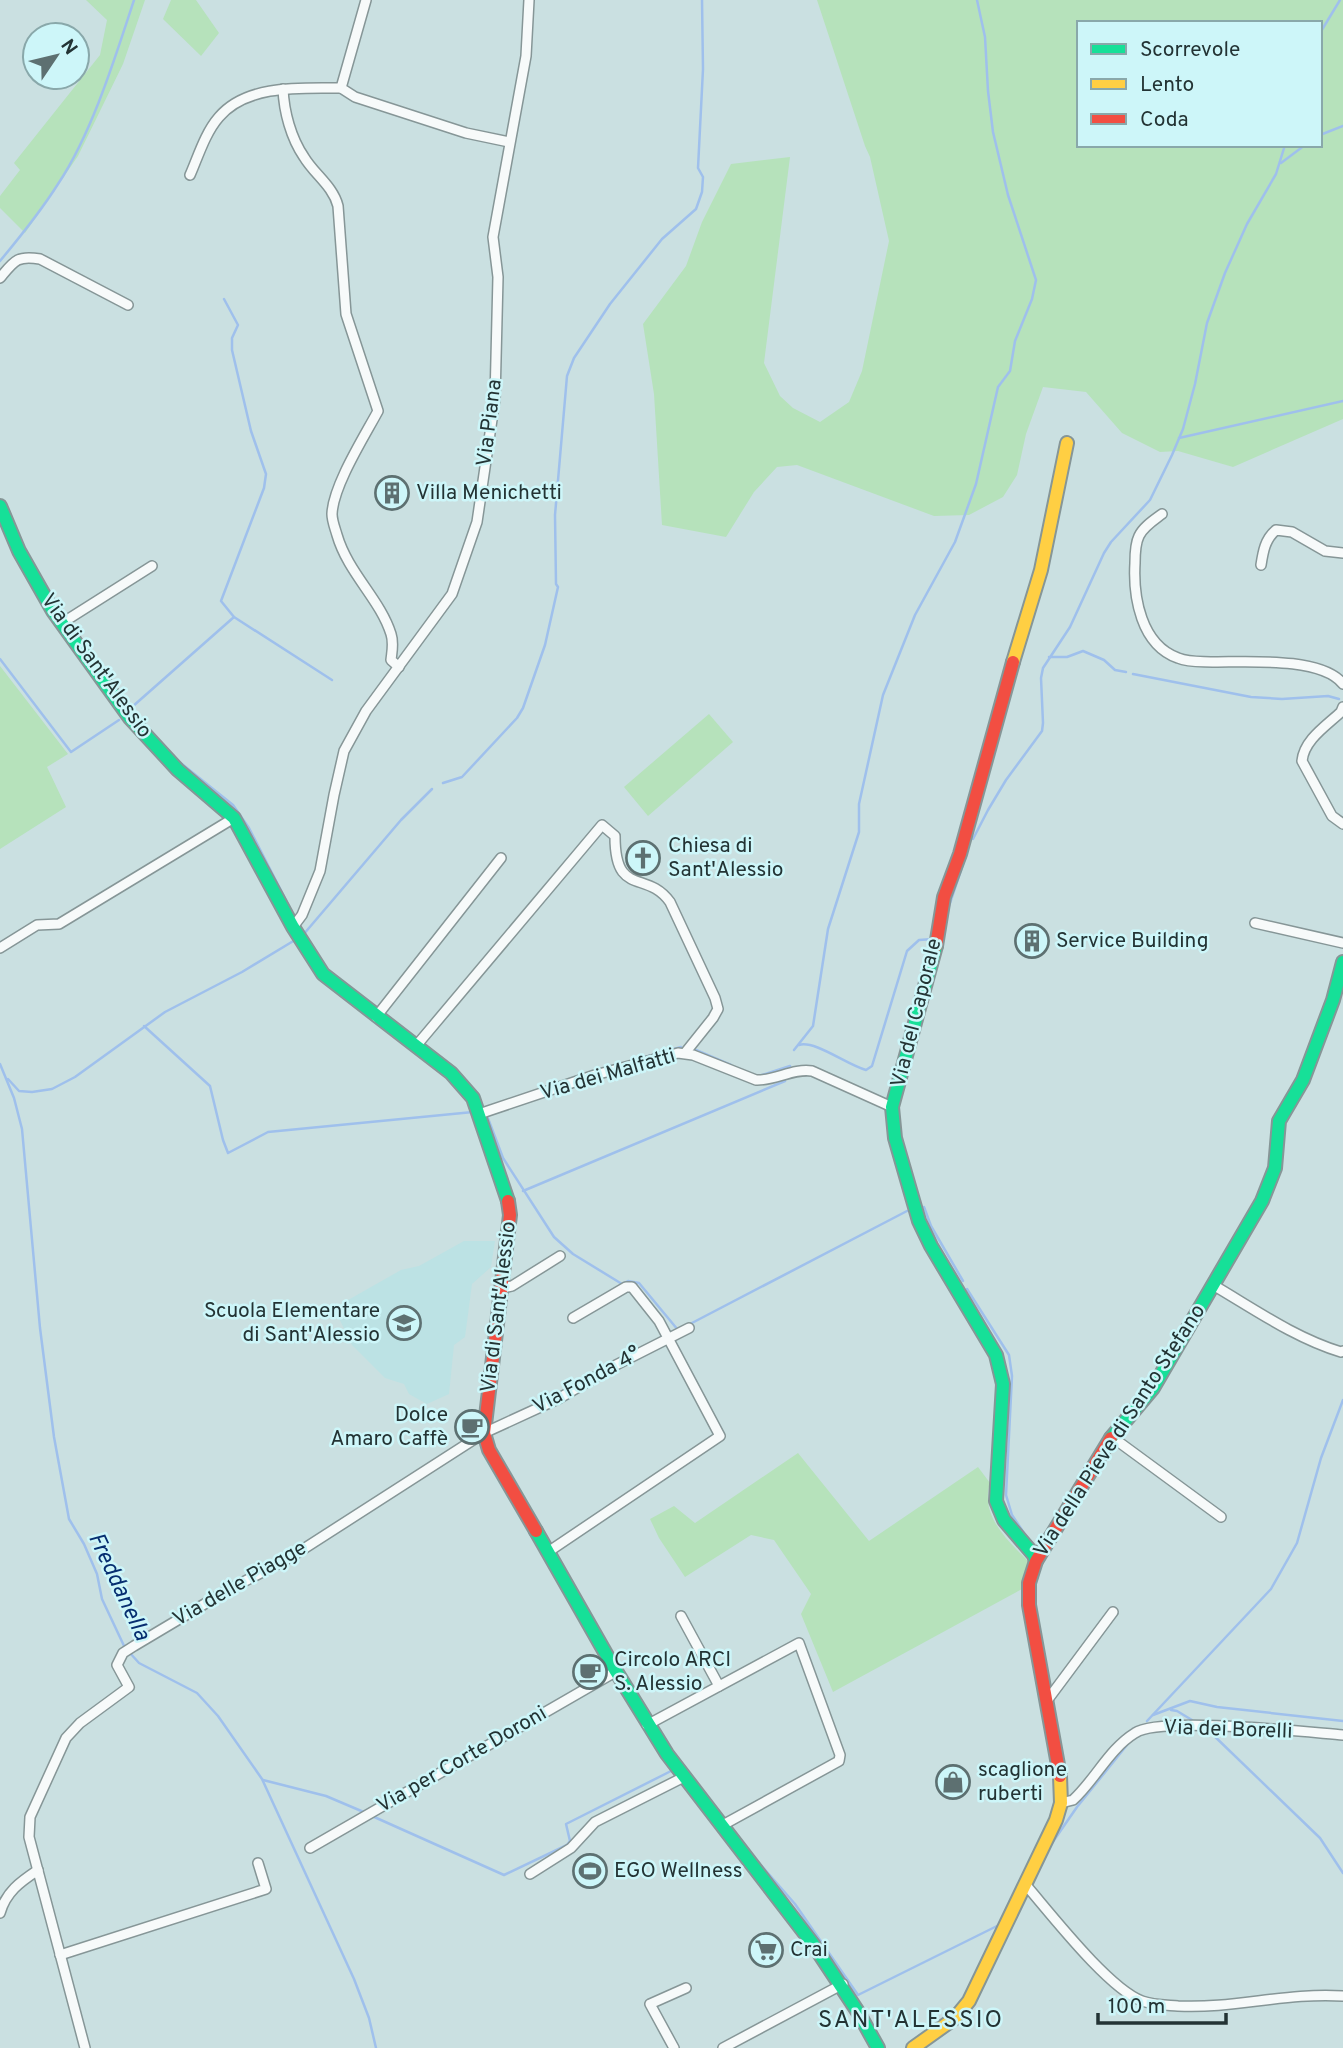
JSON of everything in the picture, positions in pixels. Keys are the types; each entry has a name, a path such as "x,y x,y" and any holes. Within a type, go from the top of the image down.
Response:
{"street":[{"path":"341,88 366,0"},
{"name":"Via Piana","path":"293,927 302,915 320,871 344,751 366,711 452,594 477,522 495,399 498,277 493,237 526,56 529,0"},
{"path":"190,176 213,124 221,114 259,92 283,89 341,88 355,97 466,133 509,142"},
{"path":"283,89 284,105 294,138 304,157 336,197 346,314 377,411 346,471 332,515 349,564 384,618 391,634 391,660 399,667"},
{"path":"0,278 18,259 40,259 128,305"},
{"name":"Via del Caporale","path":"1035,1561 1034,1555 1003,1520 996,1501 1003,1392 996,1355 919,1221 895,1138 892,1107 935,952 944,897 960,854 1041,570 1067,443"},
{"name":"Via di Sant'Alessio","path":"0,506 19,551 62,623 149,741 234,818 293,927 323,974 452,1073 482,1111 510,1207 510,1233 484,1433"},
{"path":"1162,514 1139,536 1134,586 1146,629 1159,648 1167,654 1191,662 1304,666 1329,671 1343,684"},
{"path":"1261,565 1265,546 1276,530 1292,532 1325,551 1343,554"},
{"path":"62,623 152,566"},
{"path":"1343,707 1303,751 1302,761 1332,816 1343,824"},
{"path":"0,948 37,925 59,924 234,818"},
{"path":"416,1046 602,825 615,836 619,867 633,882 658,890 670,902 715,998 718,1009 685,1053"},
{"path":"376,1017 501,859"},
{"path":"1255,923 1343,943"},
{"name":"Via della Pieve di Santo Stefano","path":"913,2048 962,2011 1056,1820 1061,1781 1029,1605 1029,1583 1035,1561 1112,1437 1153,1388 1267,1192 1275,1168 1279,1121 1303,1080 1333,999 1343,962"},
{"name":"Via dei Malfatti","path":"482,1111 595,1075 685,1053 755,1080 766,1080 803,1070 812,1071 892,1107"},
{"path":"503,1289 560,1256"},
{"path":"1213,1285 1323,1347 1343,1351"},
{"path":"548,1552 720,1436 659,1321 632,1287 623,1289 573,1318"},
{"name":"Via Fonda 4°","path":"484,1433 558,1399 614,1366 689,1328"},
{"path":"484,1433 489,1450 647,1725 843,1984 878,2048"},
{"name":"Via delle Piagge","path":"85,2048 29,1837 30,1818 65,1738 80,1723 129,1688 117,1665 123,1653 228,1590 291,1557 484,1433"},
{"path":"1112,1437 1221,1517"},
{"path":"1046,1702 1113,1612"},
{"path":"681,1616 719,1686"},
{"path":"647,1725 799,1643 840,1755 839,1760 830,1768 724,1824"},
{"name":"Via per Corte Doroni","path":"310,1848 615,1672"},
{"name":"Via dei Borelli","path":"1060,1803 1073,1800 1125,1740 1148,1727 1212,1727 1343,1735"},
{"path":"530,1874 571,1848 595,1822 684,1777"},
{"path":"60,1955 266,1889 258,1863"},
{"path":"0,1913 10,1892 38,1871"},
{"path":"1026,1884 1111,1980 1141,2001 1201,2007 1292,1997 1343,1996"},
{"path":"723,2048 843,1984"},
{"path":"674,2048 650,2004 686,1988"}],"shaded area":[{"name":"Scuola Elementare di Sant'Alessio","path":"464,1241 495,1241 491,1267 472,1284 465,1337 454,1345 449,1394 427,1404 409,1394 404,1384 385,1378 352,1345 334,1308 401,1270 419,1266"}],"green space":[{"path":"86,0 145,0 123,64 78,156 25,233 0,208 0,196 20,170 14,163 71,91 91,91 91,66 100,55 107,20"},
{"path":"171,0 196,0 219,33 201,56 163,19"},
{"path":"817,0 1343,0 1343,419 1233,467 1178,451 1160,452 1122,433 1086,392 1043,387 1026,434 1017,475 1003,497 969,515 934,516 797,465 777,467 754,492 726,537 662,525 654,394 643,324 686,266 702,222 731,164 790,157 764,363 780,396 793,408 820,422 849,402 862,371 889,241 870,157"},
{"path":"0,666 68,754 47,767 66,807 0,849"},
{"path":"709,714 733,742 648,816 624,787"},
{"path":"798,1453 869,1541 978,1467 990,1483 989,1506 997,1526 1028,1561 1024,1588 833,1692 801,1614 811,1594 774,1540 751,1535 685,1577 659,1538 650,1519 674,1506 695,1523"}],"waterway":[{"path":"0,261 51,194 82,142 102,95 134,0"},
{"path":"443,783 462,777 517,718 545,645 558,587 555,515 567,376 574,358 610,304 662,239 696,209 702,192 703,177 698,168 703,69 702,0"},
{"path":"794,1050 813,1026 828,929 859,832 859,804 883,695 915,615 955,542 976,484 998,387 1010,371 1015,341 1032,299 1036,280 1008,195 993,132 985,37 977,0"},
{"path":"1322,30 1340,0"},
{"path":"1322,134 1343,126"},
{"path":"973,839 1006,780 1042,731 1043,668 1070,627 1104,553 1150,500 1172,455 1183,429 1195,384 1207,323 1225,273 1247,224 1276,174 1284,147"},
{"path":"1281,163 1302,147"},
{"path":"224,299 238,325 232,338 232,350 251,431 266,474 264,488 221,601 234,617 332,680"},
{"path":"1179,438 1343,401"},
{"path":"133,710 132,707 234,617"},
{"path":"1049,657 1067,657 1083,651 1104,660 1115,670 1126,672"},
{"path":"0,659 71,752 119,720"},
{"path":"1133,674 1251,697 1282,699 1328,696 1339,699"},
{"path":"134,710 141,722"},
{"path":"177,760 233,805 249,828 293,914"},
{"path":"303,935 401,820 432,789"},
{"path":"949,906 966,855"},
{"path":"945,927 947,917"},
{"path":"799,1045 814,1046 866,1070 872,1066 907,951 919,940 933,939"},
{"path":"8,1079 19,1091 52,1089 75,1077 165,1012 242,972 295,940"},
{"path":"144,1026 210,1086 228,1153 268,1132 473,1112"},
{"path":"631,1061 681,1047"},
{"path":"696,1050 731,1065"},
{"name":"Freddanella","path":"0,1064 14,1098 22,1129 40,1328 54,1437 69,1519 84,1544 97,1574 102,1599 125,1648"},
{"path":"756,1077 790,1066"},
{"path":"523,1191 785,1081"},
{"path":"486,1113 503,1158 554,1237 573,1254 622,1284 628,1281 639,1283 678,1330"},
{"path":"924,1207 931,1226 963,1281"},
{"path":"690,1324 907,1211"},
{"path":"967,1289 1009,1355 1012,1376 1006,1495 1012,1515 1028,1539"},
{"path":"1147,1721 1271,1589 1297,1543 1321,1458 1343,1400"},
{"name":"Freddanella","path":"130,1653 139,1663 197,1693 218,1716 262,1779 354,1979 369,2018 376,2048"},
{"path":"1153,1715 1190,1701 1217,1707 1343,1721"},
{"path":"1171,1710 1192,1720"},
{"path":"1208,1730 1320,1838 1343,1873"},
{"path":"1050,1846 1077,1807 1131,1740"},
{"path":"372,1816 504,1875 567,1845 570,1841 566,1824 673,1770"},
{"path":"263,1780 326,1796 366,1813"},
{"path":"751,1854 795,1904 858,1995 1001,1924"}],"traffic: fast":[{"path":"0,506 19,551 53,611 130,718 178,770 234,818 293,927 323,974 451,1073 473,1098 508,1201"},
{"path":"936,946 892,1107 895,1138 919,1221 996,1355 1003,1384 996,1501 1004,1520 1034,1555 1036,1561"},
{"path":"1111,1438 1153,1388 1262,1201 1275,1168 1279,1121 1303,1080 1333,1000 1343,962"},
{"path":"536,1531 614,1668 667,1754 813,1944 858,2012 878,2048"}],"traffic: slow":[{"path":"1013,662 1041,570 1067,443"},
{"path":"913,2048 955,2018 969,2001 1056,1820 1061,1803 1060,1776"}],"traffic: jam":[{"path":"936,946 944,897 960,854 1013,662"},
{"path":"508,1201 510,1215 484,1433 489,1450 536,1531"},
{"path":"1060,1776 1029,1605 1029,1583 1036,1561 1111,1438"}],"place":[{"name":"Villa Menichetti","path":"392,493"},
{"name":"Chiesa di Sant'Alessio","path":"643,858"},
{"name":"Service Building","path":"1032,941"},
{"name":"Scuola Elementare di Sant'Alessio","path":"404,1323"},
{"name":"Dolce Amaro Caffè","path":"472,1427"},
{"name":"Circolo ARCI S. Alessio","path":"590,1672"},
{"name":"scaglione ruberti","path":"953,1782"},
{"name":"EGO Wellness","path":"590,1871"},
{"name":"Crai","path":"766,1950"}],"district":[{"name":"SANT'ALESSIO","path":"911,2021"}]}
